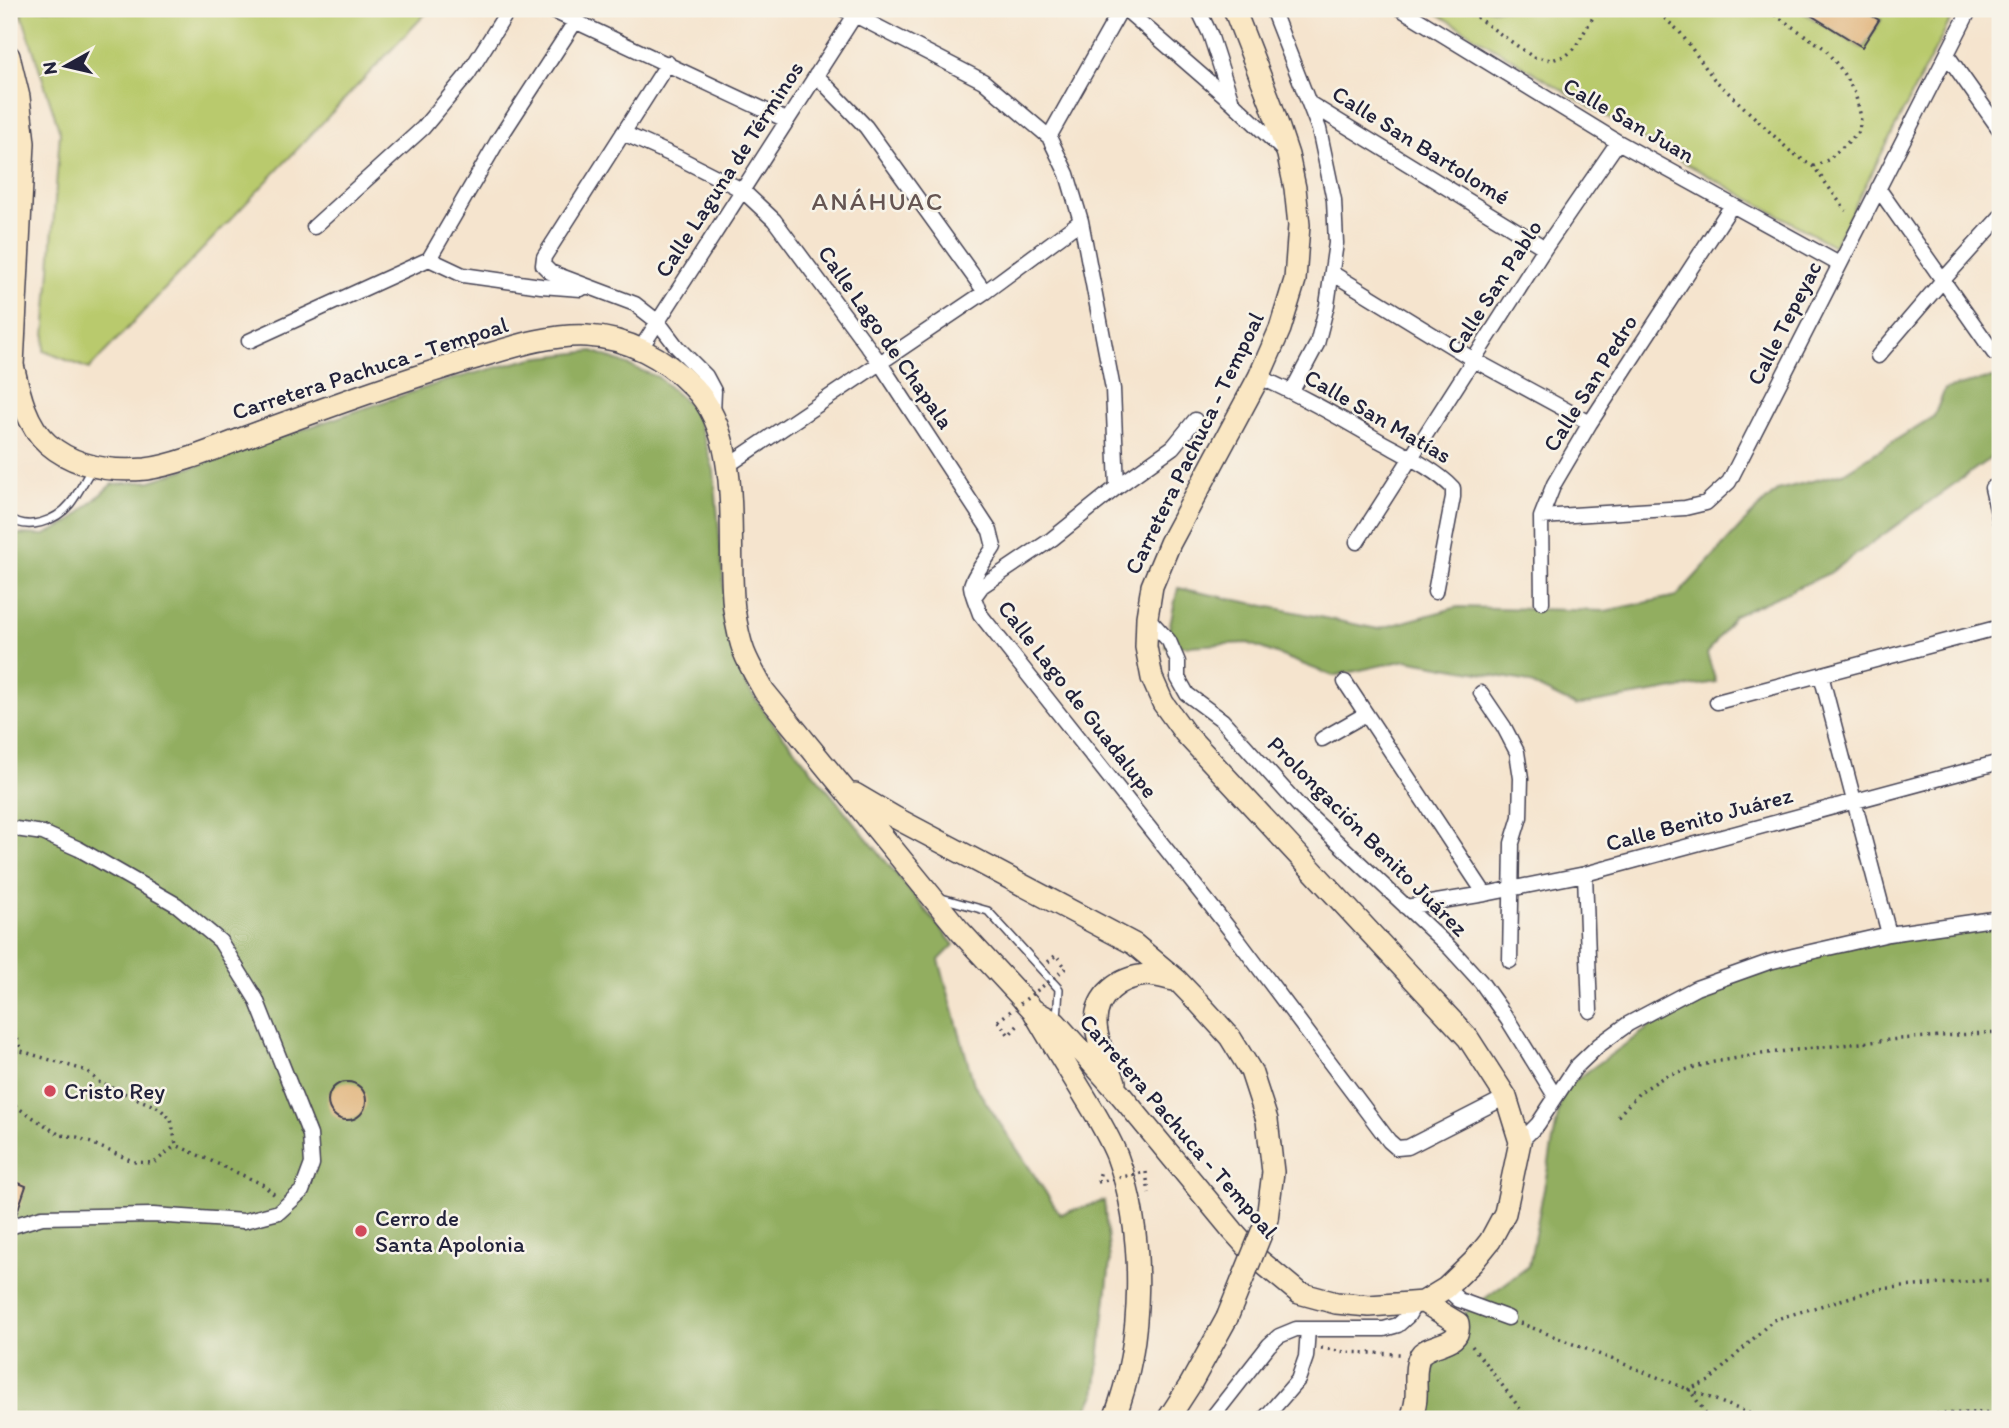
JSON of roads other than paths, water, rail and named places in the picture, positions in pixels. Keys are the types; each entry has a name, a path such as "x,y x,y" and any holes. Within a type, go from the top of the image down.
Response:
{"main road":[{"name":"Carretera Pachuca - Tempoal","path":"9,56 19,97 24,143 13,365 20,397 34,427 47,443 71,459 93,466 118,470 149,468 225,445 395,382 556,337 587,336 619,341 641,348 660,359 694,388 713,414 722,438 727,466 734,609 743,651 764,691 959,930 1032,1010 1056,1023 1119,1093 1259,1261 1299,1293 1336,1303 1369,1306 1420,1302 1446,1288 1473,1262 1490,1241 1505,1213 1520,1142 1506,1097 1468,1038 1184,732 1163,703 1152,678 1146,647 1152,586 1170,543 1259,377 1280,329 1295,280 1299,225 1288,155 1234,9"},
{"path":"843,786 896,818 1134,944 1177,980 1230,1037 1251,1071 1267,1121 1273,1172 1267,1219 1227,1318 1168,1419"},
{"path":"1119,1093 1099,1040 1096,1023 1098,1008 1104,996 1116,984 1131,978 1149,975 1177,980"},
{"path":"1032,1010 1107,1135 1117,1157 1130,1206 1138,1267 1136,1324 1128,1374 1114,1419"},
{"path":"1411,1419 1416,1401 1417,1365 1420,1355 1456,1336 1459,1329 1458,1323 1420,1302"}],"street":[{"path":"314,228 423,128 468,74 509,9"},
{"path":"549,9 786,120"},
{"path":"1049,137 1123,9 1231,100 1288,155"},
{"path":"1198,9 1210,34 1231,100"},
{"path":"1272,9 1318,129 1334,200 1336,243 1327,305 1317,344 1292,391"},
{"name":"Calle San Juan","path":"1401,9 1618,142 1839,264"},
{"name":"Calle Tepeyac","path":"1541,517 1685,508 1706,503 1729,482 1970,9"},
{"path":"849,12 984,81 1049,137 1067,174 1081,221 1114,389 1117,486"},
{"name":"Calle Laguna de Términos","path":"641,348 816,75 849,12"},
{"path":"248,341 429,259 497,142 575,22"},
{"path":"1947,55 2000,130"},
{"path":"668,63 544,257 543,265 550,272 635,304 657,322 706,376 714,391 713,414"},
{"path":"816,75 866,127 985,292"},
{"name":"Calle San Bartolomé","path":"1309,103 1545,248"},
{"name":"Calle Lago de Chapala","path":"623,133 742,190 774,220 880,363 990,531 994,547 984,566 973,577 971,585 974,597"},
{"name":"Calle San Pablo","path":"1357,542 1545,248 1618,142"},
{"path":"1878,188 1994,353"},
{"name":"Calle San Pedro","path":"1542,602 1541,517 1554,484 1590,423 1732,205"},
{"path":"1878,356 2000,217"},
{"path":"727,466 985,292 1081,221"},
{"path":"429,259 463,275 541,286 598,290"},
{"path":"1332,273 1474,360 1590,423"},
{"name":"Calle San Matías","path":"1259,377 1292,391 1410,458 1453,488 1435,592"},
{"name":"Calle Lago de Guadalupe","path":"1195,420 1173,447 1117,486 1052,539 982,586 974,597 980,614 1238,940 1389,1141 1397,1148 1408,1147 1506,1097"},
{"path":"1996,486 2000,522"},
{"name":"Prolongación Benito Juárez","path":"1147,617 1169,641 1178,662 1178,678 1186,694 1222,720 1300,807 1450,948 1508,1020 1555,1096"},
{"path":"1717,702 2000,627"},
{"path":"1821,675 1889,934"},
{"path":"1345,682 1485,894"},
{"path":"1481,693 1517,752 1521,778 1520,817 1512,843 1510,961"},
{"path":"1322,739 1366,714"},
{"name":"Calle Benito Juárez","path":"1406,907 1586,874 2000,762"},
{"path":"9,828 43,833 79,849 177,905 220,941 256,999 310,1135 312,1164 302,1191 279,1212 244,1221 153,1215 42,1217 9,1227"},
{"path":"1586,874 1590,1011"},
{"path":"1520,1142 1538,1124 1575,1068 1599,1045 1628,1024 1696,988 1769,962 1889,934 2000,918"},
{"path":"1446,1288 1458,1300 1508,1318"},
{"path":"1211,1419 1279,1336 1296,1329 1308,1337 1384,1329 1398,1325 1420,1302"},
{"path":"1264,1419 1298,1380 1306,1357 1308,1337"}],"lane":[{"path":"9,517 26,525 45,522 69,506 93,466"},
{"path":"930,894 988,911 1059,989 1056,1023"}],"place":[{"name":"Cristo Rey","path":"50,1091"},
{"name":"Cerro de Santa Apolonia","path":"361,1231"}],"district":[{"name":"ANÁHUAC","path":"878,201"}]}
